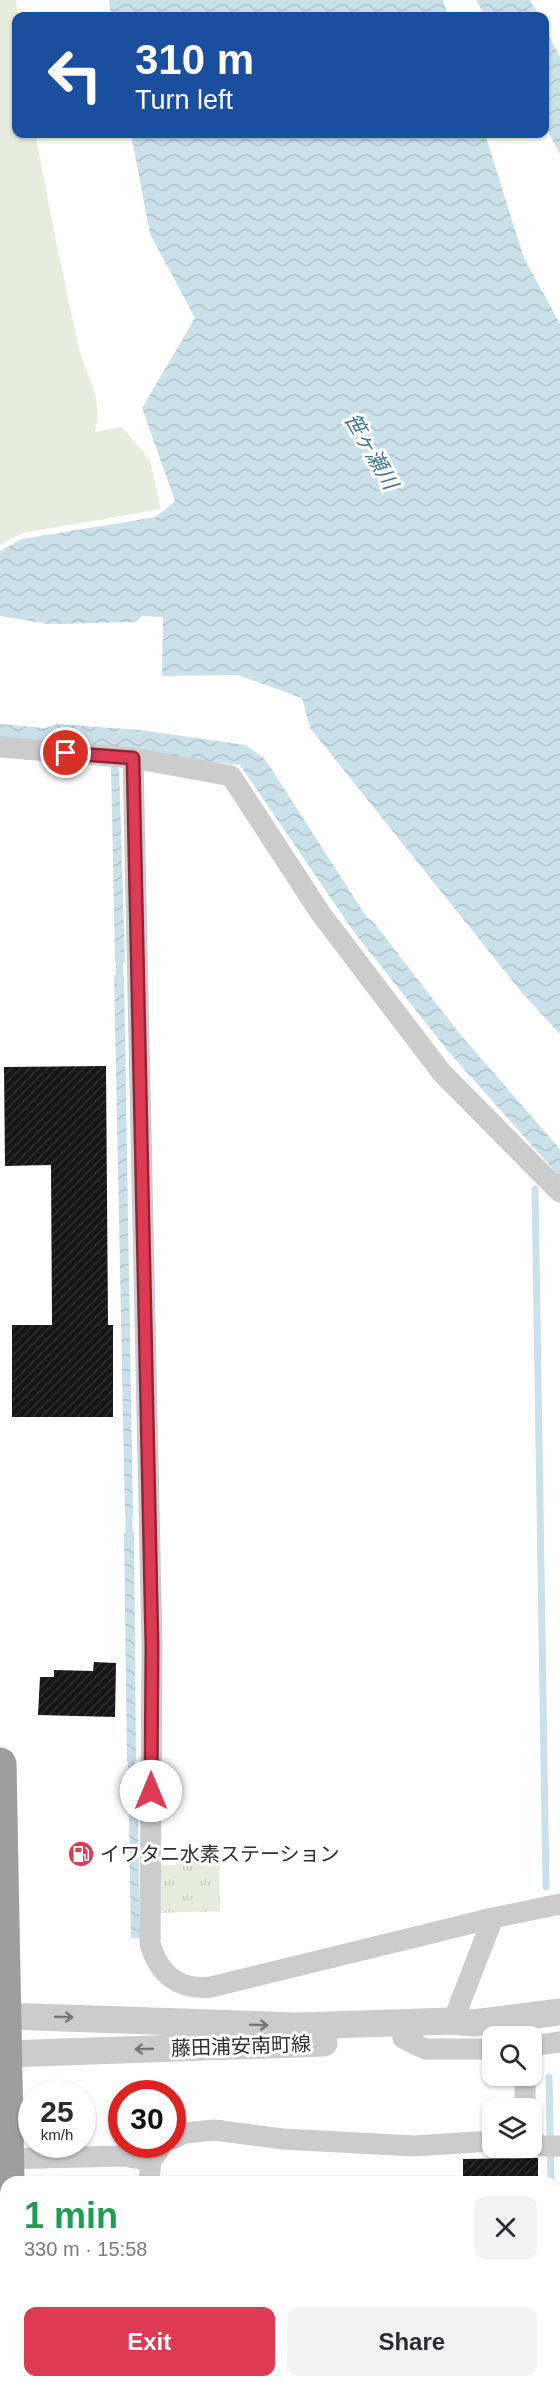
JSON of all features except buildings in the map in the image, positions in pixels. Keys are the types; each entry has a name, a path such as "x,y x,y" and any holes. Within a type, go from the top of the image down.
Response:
{"highway":[{"path":"0,1764 5,2167"}],"street":[{"path":"0,747 122,757 231,776 321,914 442,1073 560,1192"},
{"path":"122,757 152,1646 150,1943 155,1960 163,1971 175,1980 200,1988 211,1987 493,1918 560,1904"},
{"path":"463,2022 493,1918"},
{"name":"藤田浦安南町線","path":"3,2016 297,2026 463,2022 560,2012"},
{"name":"藤田浦安南町線","path":"3,2054 324,2043 403,2038 443,2033 463,2022"},
{"path":"403,2038 425,2049 482,2049"},
{"path":"542,2044 560,2042"},
{"path":"186,2133 214,2130 283,2139 414,2146 482,2142"},
{"path":"5,2167 108,2157"},
{"path":"150,2176 156,2158"}],"green space":[{"path":"0,0 16,0 18,12 12,12 12,138 36,138 78,344 96,397 95,432 122,427 150,460 161,509 22,533 0,545"},
{"path":"219,1845 220,1911 159,1913 159,1865 177,1865 178,1846"}],"water":[{"path":"109,0 443,0 447,12 110,12"},
{"path":"476,0 530,0 537,12 483,12"},
{"path":"549,36 560,57 560,154 549,133"},
{"name":"笹ヶ瀬川","path":"132,138 486,138 524,258 560,324 560,1034 523,994 310,728 302,698 238,675 162,676 163,617 142,616 136,622 49,624 0,616 0,551 22,539 156,517 175,501 142,408 195,318 150,234"},
{"path":"0,724 45,728 58,724 140,730 246,745 265,759 366,916 375,924 459,1033 560,1149 560,1177 448,1051 354,932 240,765 0,740"},
{"path":"111,766 119,766 125,963 115,963"},
{"path":"114,975 124,975 133,1516 125,1516"},
{"path":"134,1532 136,1761 127,1761 124,1533"},
{"path":"129,1816 138,1816 140,1938 131,1938"}],"waterway":[{"path":"119,955 120,983"},
{"path":"535,1189 546,1887"},
{"path":"129,1510 129,1541"},
{"path":"131,1753 133,1826"},
{"path":"549,2077 551,2176"}],"place":[{"name":"イワタニ水素ステーション","path":"81,1854"}],"route":[{"path":"66,753 133,758 152,1646 151,1791"}]}
